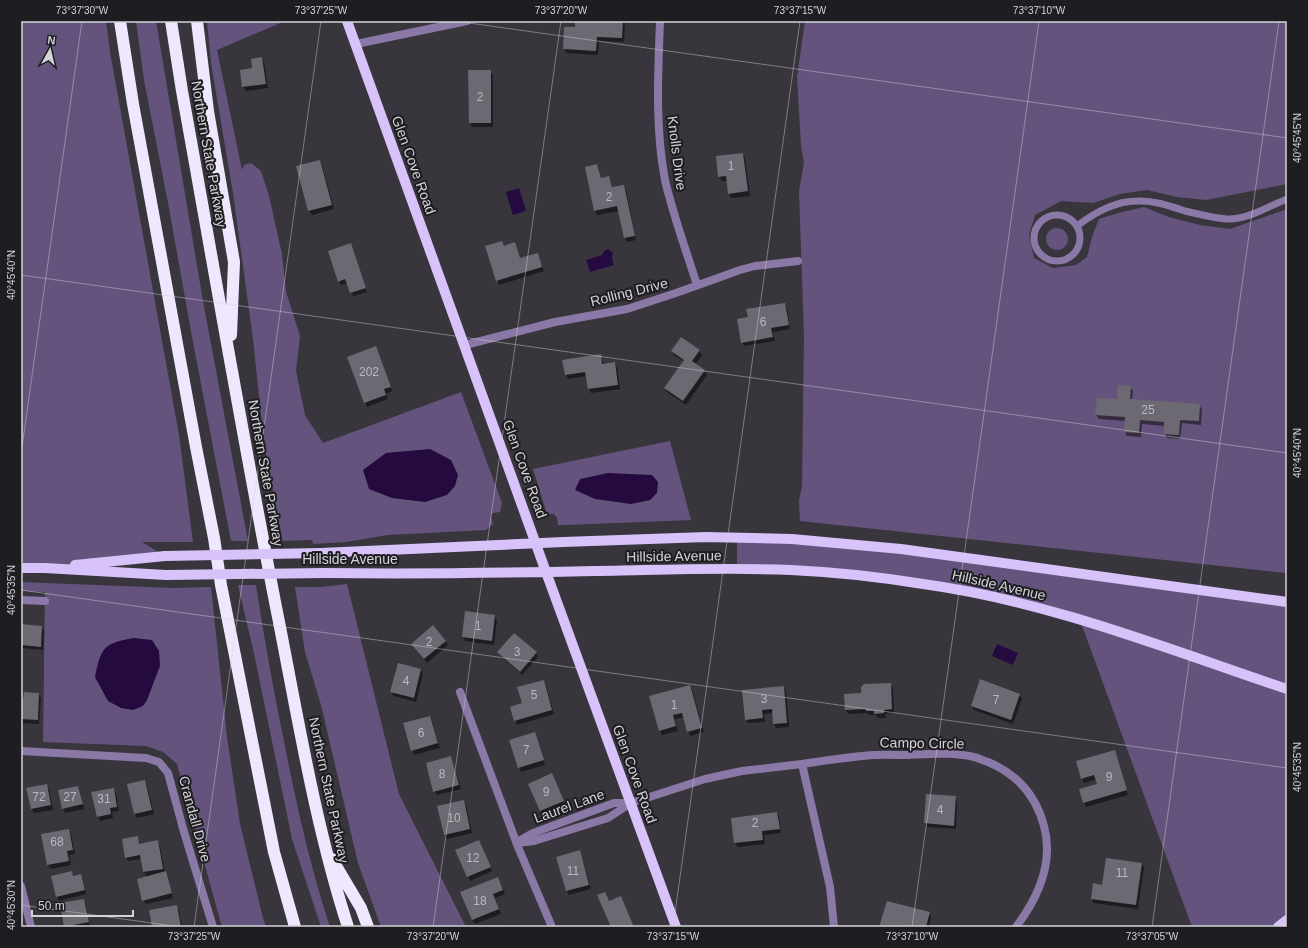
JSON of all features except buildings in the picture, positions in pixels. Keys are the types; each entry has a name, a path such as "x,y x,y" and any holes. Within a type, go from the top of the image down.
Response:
{"highway":[{"path":"120,21 135,118 214,538 224,600 274,852 295,927"},
{"name":"Northern State Parkway","path":"171,21 274,600 324,846 348,927"},
{"path":"197,21 207,104 234,262 230,358"},
{"path":"324,846 361,908 368,927"}],"main road":[{"name":"Glen Cove Road","path":"347,21 676,927"},
{"name":"Hillside Avenue","path":"45,568 166,556 321,553 536,543 706,537 763,537 901,549 1287,602"},
{"name":"Hillside Avenue","path":"21,568 166,575 737,569 791,570 845,574 926,584 998,598 1057,613 1287,689"},
{"path":"1278,927 1287,920"}],"street":[{"path":"356,44 467,21"},
{"name":"Knolls Drive","path":"660,21 658,81 659,132 665,178 671,205 697,285"},
{"name":"Rolling Drive","path":"465,345 555,322 627,309 755,266 798,261"},
{"path":"21,600 45,601"},
{"path":"460,692 516,843 552,927"},
{"name":"Crandall Drive","path":"21,751 146,758 159,762 168,772 184,832 213,927"},
{"name":"Campo Circle","path":"631,803 705,779 742,771 863,756 945,754 975,757 1001,768 1017,779 1030,793 1041,814 1047,835 1045,870 1040,886 1025,915 1016,927"},
{"path":"802,764 830,887 834,927"},
{"name":"Laurel Lane","path":"516,843 533,833 614,803 631,803"},
{"name":"Laurel Lane","path":"516,843 534,841 608,818 631,803"},
{"path":"21,886 31,927"}],"lane":[{"path":"1076,226 1101,210 1118,204 1137,200 1155,203 1207,217 1228,219 1247,215 1287,198"},
{"path":"1058,215 1066,217 1076,226 1079,234 1077,249 1072,255 1065,259 1052,260 1041,254 1034,243 1035,229 1044,218 1058,215"}],"shaded area":[{"path":"21,21 106,21 110,52 179,435 193,542 142,542 165,556 45,568 21,568"},
{"path":"136,21 156,21 203,301 248,541 231,541 144,80"},
{"path":"207,21 285,21 217,50 242,170 244,165 251,163 261,171 269,196 282,254 286,292 300,336 296,371 305,415 323,443 461,392 502,503 500,512 493,513 491,516 493,524 486,530 388,535 346,542 313,544 312,540 282,541 264,443 253,339 233,193 211,63"},
{"path":"805,21 1287,21 1287,184 1206,200 1177,197 1147,190 1120,194 1093,203 1061,201 1035,215 1029,235 1034,258 1053,268 1076,265 1087,257 1092,237 1099,219 1118,213 1144,207 1169,217 1200,225 1230,229 1287,209 1287,573 800,521 799,500 802,487 804,336 799,191 804,163 801,145 797,77"},
{"path":"519,188 526,211 513,215 506,192"},
{"path":"1057,228 1065,231 1068,239 1065,247 1057,250 1049,247 1046,239 1049,231"},
{"path":"608,249 613,253 612,259 614,265 590,272 586,260 602,255 604,251"},
{"path":"670,441 691,520 558,525 557,518 554,514 547,514 533,469"},
{"path":"430,449 451,460 458,475 455,486 447,495 425,502 392,498 369,489 363,470 386,453"},
{"path":"608,473 652,475 658,482 657,493 650,500 631,504 595,499 575,490 580,479"},
{"path":"737,537 792,539 1287,602 1287,927 1192,927 1080,620 925,584 737,569"},
{"path":"21,582 173,588 211,587 227,737 240,824 266,927 222,927 177,764 163,752 146,746 43,742 45,592 21,591"},
{"path":"347,584 399,794 466,927 381,927 358,863 321,705 305,652 295,587 322,587"},
{"path":"238,585 256,585 265,644 293,788 310,858 330,927 321,927 292,839 255,658"},
{"path":"134,638 152,640 159,651 160,666 147,700 143,706 133,710 121,708 108,701 95,677 99,659 105,648 116,642"},
{"path":"997,644 1018,653 1013,665 992,656"}]}
